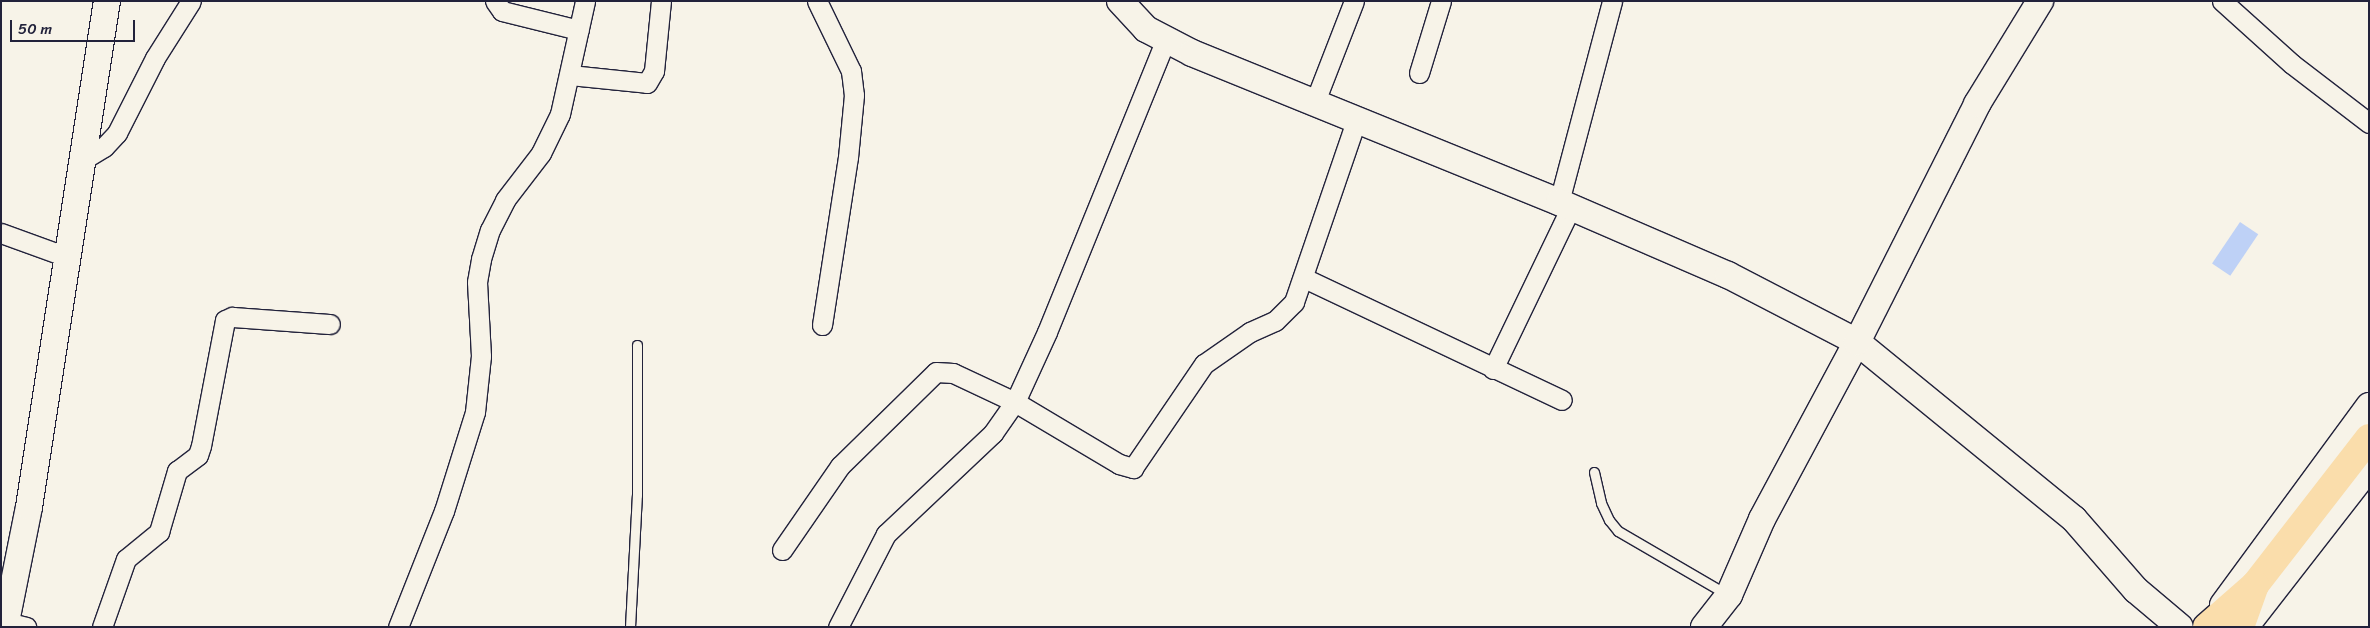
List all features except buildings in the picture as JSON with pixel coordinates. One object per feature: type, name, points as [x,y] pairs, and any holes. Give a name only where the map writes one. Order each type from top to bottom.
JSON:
[{"type":"main road","points":[[2210,623],[2255,585],[2369,438]]},
{"type":"main road","points":[[2240,627],[2255,585]]},
{"type":"street","points":[[12,625],[107,1]]},
{"type":"street","points":[[84,159],[104,147],[117,133],[155,58],[191,1]]},
{"type":"street","points":[[495,1],[502,11],[579,30]]},
{"type":"street","points":[[398,627],[444,511],[475,412],[481,356],[477,282],[490,230],[505,200],[551,135],[570,75],[585,1]]},
{"type":"street","points":[[570,75],[647,82],[654,71],[661,1]]},
{"type":"street","points":[[818,1],[851,71],[854,95],[848,158],[822,326]]},
{"type":"street","points":[[1120,1],[1146,29],[1165,41],[1314,104],[1565,205],[1728,275],[1857,342],[2074,519],[2136,590],[2180,627]]},
{"type":"street","points":[[1314,104],[1354,1]]},
{"type":"street","points":[[1419,73],[1442,1]]},
{"type":"street","points":[[1493,369],[1565,205],[1612,1]]},
{"type":"street","points":[[1704,627],[1729,595],[1762,519],[1857,342],[1977,104],[2040,1]]},
{"type":"street","points":[[2222,1],[2292,64],[2369,123]]},
{"type":"street","points":[[838,627],[886,534],[993,433],[1015,402],[1047,332],[1165,41]]},
{"type":"street","points":[[782,550],[840,466],[936,372],[953,373],[1015,402],[1119,464],[1133,468],[1204,364],[1250,332],[1275,321],[1294,302],[1304,278],[1356,121]]},
{"type":"street","points":[[1,233],[67,256]]},
{"type":"street","points":[[1304,278],[1562,400]]},
{"type":"street","points":[[102,627],[126,559],[159,532],[177,471],[198,455],[225,320],[232,317],[330,324]]},
{"type":"street","points":[[2210,623],[2369,406]]},
{"type":"street","points":[[2245,627],[2369,468]]},
{"type":"lane","points":[[630,627],[637,495],[637,345]]},
{"type":"lane","points":[[1594,472],[1601,503],[1609,520],[1618,531],[1638,545],[1729,595]]}]
